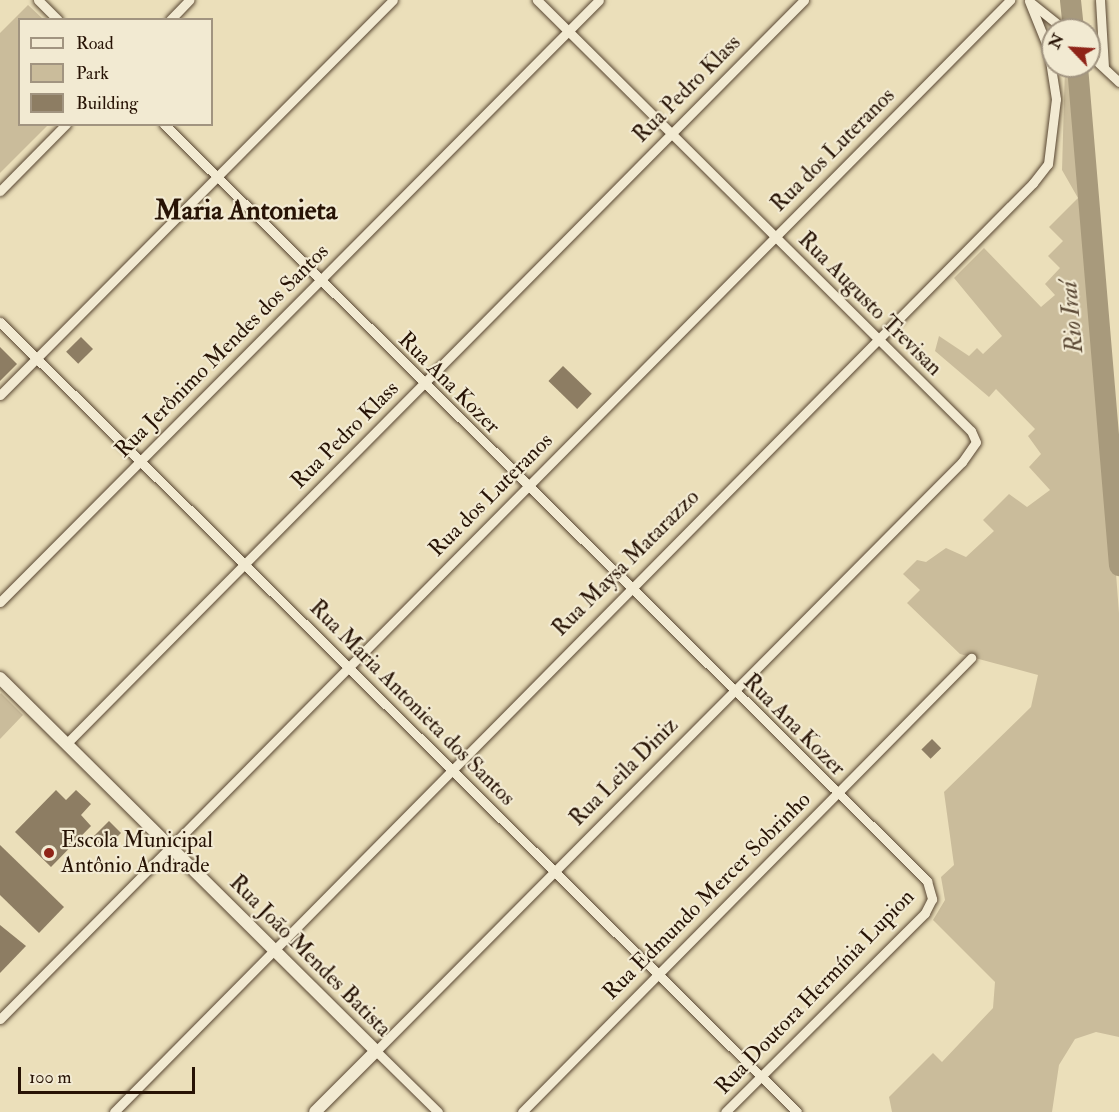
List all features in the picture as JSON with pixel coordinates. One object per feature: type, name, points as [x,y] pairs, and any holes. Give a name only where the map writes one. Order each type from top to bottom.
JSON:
[{"type":"street","points":[[38,0],[56,18]]},
{"type":"street","points":[[172,18],[189,0]]},
{"type":"street","points":[[0,395],[393,0]]},
{"type":"street","name":"Rua Augusto Trevisan","points":[[537,0],[972,431],[975,447],[962,462]]},
{"type":"street","name":"Rua Jerônimo Mendes dos Santos","points":[[0,602],[599,0]]},
{"type":"street","name":"Rua Pedro Klass","points":[[66,744],[804,0]]},
{"type":"street","name":"Rua dos Luteranos","points":[[0,1019],[1010,0]]},
{"type":"street","points":[[1028,0],[1050,18]]},
{"type":"street","name":"Rua Maysa Matarazzo","points":[[114,1112],[450,768],[878,339],[1048,164],[1056,99],[1048,48],[1028,0]]},
{"type":"street","points":[[1100,0],[1104,67]]},
{"type":"street","points":[[1101,64],[1119,82]]},
{"type":"street","points":[[0,191],[64,126]]},
{"type":"street","name":"Rua Ana Kozer","points":[[166,126],[422,384],[836,794],[915,869]]},
{"type":"street","name":"Rua Maria Antonieta dos Santos","points":[[0,322],[796,1112]]},
{"type":"street","name":"Rua Leila Diniz","points":[[315,1112],[962,462]]},
{"type":"street","name":"Rua Edmundo Mercer Sobrinho","points":[[522,1112],[971,658]]},
{"type":"street","name":"Rua João Mendes Batista","points":[[0,678],[438,1112]]},
{"type":"street","name":"Rua Doutora Hermínia Lupion","points":[[725,1112],[925,913],[932,893],[915,869]]},
{"type":"green space","points":[[28,5],[42,18],[18,18],[18,126],[47,126],[0,173],[0,33]]},
{"type":"green space","points":[[1065,78],[1079,78],[1119,613],[1119,1037],[1096,1032],[1075,1039],[1059,1065],[1052,1112],[892,1112],[889,1097],[933,1053],[942,1062],[993,1008],[995,982],[933,920],[945,900],[941,877],[954,865],[944,792],[1031,707],[1038,675],[960,654],[907,603],[920,590],[903,574],[917,560],[926,562],[946,548],[966,557],[994,531],[983,520],[1009,494],[1027,507],[1050,490],[1029,467],[1041,454],[1028,436],[1035,429],[996,389],[989,397],[935,351],[939,336],[969,356],[977,348],[983,354],[1002,336],[954,278],[984,248],[1041,307],[1055,295],[1045,284],[1060,268],[1048,256],[1063,241],[1049,227],[1078,198],[1062,170]]},
{"type":"green space","points":[[0,694],[23,715],[0,739]]},
{"type":"building","points":[[81,337],[93,349],[78,364],[66,352]]},
{"type":"building","points":[[0,347],[17,364],[0,381]]},
{"type":"building","points":[[563,366],[592,394],[577,409],[548,381]]},
{"type":"building","points":[[932,739],[941,748],[931,759],[921,750]]},
{"type":"building","points":[[56,790],[66,800],[76,790],[91,804],[81,815],[91,826],[51,867],[15,832]]},
{"type":"building","points":[[109,821],[121,833],[105,849],[93,837]]},
{"type":"building","points":[[0,845],[64,907],[39,933],[0,895]]},
{"type":"building","points":[[0,925],[26,946],[0,973]]},
{"type":"waterway","name":"Rio Iraí","points":[[1070,0],[1072,18]]},
{"type":"waterway","name":"Rio Iraí","points":[[1078,78],[1119,565]]},
{"type":"place","name":"Escola Municipal Antônio Andrade","points":[[49,853]]},
{"type":"district","name":"Maria Antonieta","points":[[246,211]]}]
